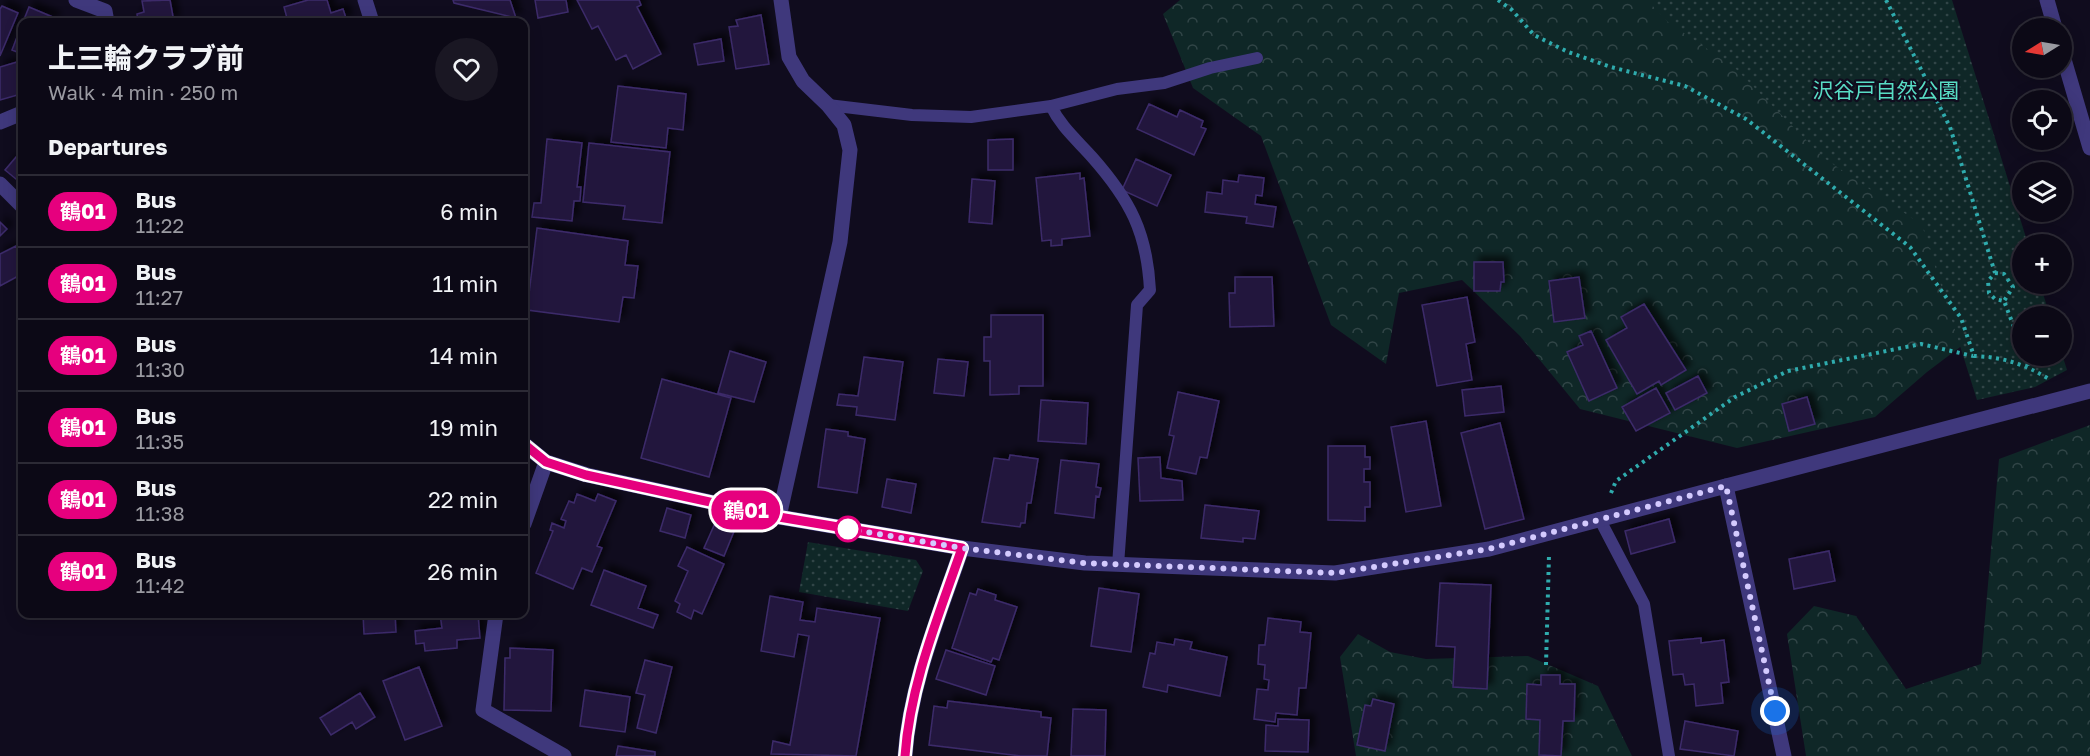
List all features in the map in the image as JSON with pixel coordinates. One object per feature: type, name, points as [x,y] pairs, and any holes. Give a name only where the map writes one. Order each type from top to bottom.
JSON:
[{"type":"street","points":[[76,0],[105,11],[106,18]]},
{"type":"street","points":[[365,0],[371,18]]},
{"type":"street","points":[[779,517],[840,242],[850,150],[844,125],[828,105],[803,81],[789,57],[781,0]]},
{"type":"street","points":[[2047,0],[2052,18]]},
{"type":"street","points":[[2069,78],[2090,148]]},
{"type":"street","points":[[0,122],[18,115]]},
{"type":"street","points":[[0,184],[18,202]]},
{"type":"street","points":[[528,447],[546,462],[586,475],[779,517],[962,548],[1118,564],[1335,573],[1489,549],[1599,518],[2090,391]]},
{"type":"street","points":[[528,513],[546,462]]},
{"type":"street","points":[[1726,486],[1784,756]]},
{"type":"street","points":[[905,756],[915,693],[962,548]]},
{"type":"street","points":[[495,618],[483,710],[564,756]]},
{"type":"lane","points":[[828,105],[912,115],[971,117],[1051,106],[1117,88],[1164,83],[1210,68],[1257,58]]},
{"type":"lane","points":[[1051,106],[1060,125],[1107,174],[1123,198],[1134,215],[1148,255],[1150,290],[1137,305],[1118,564]]},
{"type":"lane","points":[[1599,518],[1644,604],[1669,756]]},
{"type":"path","points":[[1498,0],[1512,10],[1534,35],[1568,52],[1611,68],[1685,86],[1746,119],[1910,247],[1961,318],[1974,356]]},
{"type":"path","points":[[1886,0],[1950,127],[1995,273]]},
{"type":"path","points":[[1995,273],[1988,281],[1989,293],[1995,299],[2004,301]]},
{"type":"path","points":[[1995,273],[2004,274],[2013,287],[2004,301]]},
{"type":"path","points":[[2004,301],[2012,322]]},
{"type":"path","points":[[1599,518],[1616,481],[1735,397],[1788,371],[1921,344],[1974,356],[2001,357],[2012,361]]},
{"type":"path","points":[[2028,366],[2075,395]]},
{"type":"path","points":[[1546,665],[1549,532]]},
{"type":"green space","points":[[1180,0],[1740,0],[1807,16],[1992,323],[1927,372],[1875,417],[1737,448],[1580,409],[1520,336],[1462,280],[1399,293],[1386,364],[1331,325],[1261,136],[1193,88],[1163,14]]},
{"type":"green space","name":"沢谷戸自然公園","points":[[1647,0],[1952,0],[2012,193],[2012,222],[2021,222],[2025,234],[2012,234],[2012,294],[2043,294],[2047,306],[2012,306],[2012,366],[2066,366],[2067,370],[2035,387],[1977,400],[1922,225],[1824,158],[1735,68],[1668,22]]},
{"type":"green space","points":[[2090,425],[2090,756],[1806,756],[1787,634],[1814,606],[1856,616],[1906,689],[1981,664],[1999,459]]},
{"type":"green space","points":[[808,542],[916,560],[923,571],[908,611],[799,592]]},
{"type":"green space","points":[[1358,634],[1390,652],[1426,659],[1528,656],[1598,686],[1632,756],[1356,756],[1340,657]]},
{"type":"building","points":[[170,0],[173,18],[138,18],[137,14],[144,12],[142,1]]},
{"type":"building","points":[[308,0],[327,0],[331,13],[343,9],[346,18],[287,18],[284,7]]},
{"type":"building","points":[[453,0],[510,0],[516,18],[454,3]]},
{"type":"building","points":[[535,0],[566,0],[568,12],[538,18]]},
{"type":"building","points":[[577,0],[639,0],[641,5],[637,7],[661,54],[633,69],[626,55],[616,60],[598,26],[592,29]]},
{"type":"building","points":[[2,6],[18,13],[0,56],[0,9]]},
{"type":"building","points":[[29,7],[55,18],[25,18]]},
{"type":"building","points":[[761,15],[769,64],[736,69],[729,27],[738,26],[736,20]]},
{"type":"building","points":[[18,34],[18,52],[12,50]]},
{"type":"building","points":[[721,39],[724,61],[698,65],[694,44]]},
{"type":"building","points":[[17,62],[18,95],[0,100],[0,67]]},
{"type":"building","points":[[618,86],[686,94],[683,130],[668,128],[666,148],[611,142]]},
{"type":"building","points":[[1149,104],[1177,117],[1180,110],[1203,121],[1201,127],[1206,129],[1194,155],[1137,129]]},
{"type":"building","points":[[547,139],[582,143],[577,187],[581,187],[580,201],[574,201],[572,221],[532,217],[534,203],[541,203]]},
{"type":"building","points":[[1013,139],[1013,170],[988,170],[988,140]]},
{"type":"building","points":[[589,143],[670,152],[662,223],[623,219],[625,206],[583,202]]},
{"type":"building","points":[[18,155],[18,181],[5,170]]},
{"type":"building","points":[[1136,159],[1171,175],[1157,206],[1122,190]]},
{"type":"building","points":[[1080,173],[1080,179],[1084,178],[1090,236],[1062,239],[1062,245],[1051,246],[1051,240],[1042,241],[1036,178]]},
{"type":"building","points":[[1239,175],[1264,178],[1262,196],[1256,195],[1255,204],[1276,207],[1273,227],[1246,223],[1247,217],[1205,212],[1207,192],[1222,194],[1223,180],[1238,182]]},
{"type":"building","points":[[972,179],[995,181],[992,224],[969,222]]},
{"type":"building","points":[[0,222],[7,229],[0,236]]},
{"type":"building","points":[[537,228],[628,241],[625,265],[638,266],[634,298],[623,297],[619,322],[528,310]]},
{"type":"building","points":[[16,246],[18,250],[18,276],[0,286],[0,254]]},
{"type":"building","points":[[1474,262],[1503,262],[1504,282],[1501,282],[1500,291],[1474,291]]},
{"type":"building","points":[[1235,277],[1272,277],[1274,326],[1230,327],[1229,293],[1235,293]]},
{"type":"building","points":[[1579,277],[1585,318],[1554,322],[1549,281]]},
{"type":"building","points":[[1467,297],[1475,342],[1466,344],[1472,380],[1437,386],[1422,305]]},
{"type":"building","points":[[1644,304],[1686,370],[1661,385],[1659,381],[1637,394],[1606,340],[1627,328],[1621,317]]},
{"type":"building","points":[[991,315],[1043,315],[1043,386],[1019,386],[1019,394],[990,395],[990,361],[984,361],[984,337],[991,337]]},
{"type":"building","points":[[1591,331],[1617,388],[1589,401],[1567,352],[1583,345],[1579,336]]},
{"type":"building","points":[[730,351],[766,362],[754,402],[718,393]]},
{"type":"building","points":[[864,357],[903,362],[895,420],[856,415],[857,407],[837,405],[839,394],[858,396]]},
{"type":"building","points":[[938,359],[968,362],[964,396],[934,393]]},
{"type":"building","points":[[1698,376],[1707,393],[1675,410],[1666,393]]},
{"type":"building","points":[[662,379],[731,398],[709,477],[641,458]]},
{"type":"building","points":[[1501,386],[1504,412],[1465,416],[1462,390]]},
{"type":"building","points":[[1656,388],[1670,413],[1636,431],[1622,407]]},
{"type":"building","points":[[1178,392],[1219,401],[1207,458],[1200,457],[1196,474],[1167,468],[1174,436],[1169,435]]},
{"type":"building","points":[[1807,397],[1815,424],[1789,431],[1782,404]]},
{"type":"building","points":[[1041,400],[1088,403],[1086,444],[1038,441]]},
{"type":"building","points":[[1426,421],[1441,506],[1406,512],[1391,427]]},
{"type":"building","points":[[1500,423],[1524,519],[1485,529],[1461,433]]},
{"type":"building","points":[[826,429],[848,432],[848,436],[865,439],[857,493],[818,487]]},
{"type":"building","points":[[1328,446],[1365,446],[1365,457],[1370,457],[1370,469],[1364,469],[1364,482],[1370,482],[1370,507],[1365,507],[1365,521],[1328,520]]},
{"type":"building","points":[[1010,455],[1038,459],[1031,503],[1027,503],[1025,523],[1021,523],[1020,527],[982,522],[994,458],[1009,460]]},
{"type":"building","points":[[1160,457],[1161,478],[1182,481],[1183,500],[1140,501],[1138,458]]},
{"type":"building","points":[[1061,460],[1099,464],[1096,487],[1101,488],[1099,497],[1096,496],[1094,518],[1055,513]]},
{"type":"building","points":[[887,479],[916,484],[911,513],[882,507]]},
{"type":"building","points":[[577,494],[595,501],[598,494],[616,501],[597,546],[602,548],[592,572],[582,568],[573,589],[536,573],[553,531],[550,530],[552,523],[564,528],[566,521],[561,519],[569,501],[574,503]]},
{"type":"building","points":[[1205,505],[1259,511],[1255,539],[1243,538],[1243,542],[1201,538]]},
{"type":"building","points":[[667,508],[691,515],[685,538],[660,531]]},
{"type":"building","points":[[1669,519],[1675,542],[1631,554],[1625,531]]},
{"type":"building","points":[[716,521],[735,529],[724,556],[704,548]]},
{"type":"building","points":[[687,547],[724,564],[702,614],[694,610],[691,619],[677,612],[680,604],[675,601],[688,571],[678,566]]},
{"type":"building","points":[[1829,551],[1835,581],[1794,589],[1789,559]]},
{"type":"building","points":[[604,570],[646,586],[638,608],[658,615],[653,628],[591,605]]},
{"type":"building","points":[[1440,583],[1491,585],[1487,689],[1453,687],[1455,647],[1436,646]]},
{"type":"building","points":[[1099,588],[1139,594],[1131,652],[1091,646]]},
{"type":"building","points":[[978,589],[996,595],[995,600],[1017,607],[999,660],[993,658],[991,662],[952,648],[970,593],[976,595]]},
{"type":"building","points":[[770,596],[803,602],[800,620],[815,622],[817,608],[880,618],[856,756],[771,754],[773,741],[790,745],[809,636],[798,634],[794,657],[761,651]]},
{"type":"building","points":[[363,618],[395,618],[396,632],[364,634]]},
{"type":"building","points":[[441,618],[478,618],[480,638],[457,640],[457,648],[425,651],[424,643],[416,644],[415,631],[442,628]]},
{"type":"building","points":[[1268,618],[1301,622],[1300,632],[1311,633],[1306,688],[1299,688],[1297,715],[1276,713],[1275,722],[1254,719],[1257,689],[1268,690],[1269,680],[1264,679],[1265,665],[1258,664],[1259,645],[1265,645]]},
{"type":"building","points":[[1701,638],[1701,643],[1724,640],[1729,682],[1721,683],[1723,703],[1696,706],[1694,684],[1685,685],[1683,674],[1673,675],[1669,641]]},
{"type":"building","points":[[1175,639],[1192,642],[1190,649],[1227,657],[1220,696],[1168,685],[1167,692],[1143,687],[1150,653],[1155,654],[1157,642],[1174,645]]},
{"type":"building","points":[[510,648],[553,650],[551,711],[504,710],[505,658],[510,658]]},
{"type":"building","points":[[946,650],[995,666],[986,695],[936,679]]},
{"type":"building","points":[[645,660],[672,667],[656,733],[637,728],[645,695],[636,693]]},
{"type":"building","points":[[419,667],[442,726],[405,740],[383,681]]},
{"type":"building","points":[[1541,675],[1560,675],[1560,684],[1575,684],[1574,721],[1563,721],[1561,756],[1539,755],[1540,720],[1526,719],[1527,684],[1541,685]]},
{"type":"building","points":[[585,690],[630,697],[625,732],[580,726]]},
{"type":"building","points":[[360,693],[375,717],[356,729],[352,722],[331,735],[320,718]]},
{"type":"building","points":[[1373,699],[1394,704],[1385,751],[1357,745],[1365,705],[1371,706]]},
{"type":"building","points":[[948,701],[1041,712],[1041,717],[1051,718],[1047,756],[1021,756],[929,745],[934,706],[947,708]]},
{"type":"building","points":[[1073,709],[1106,710],[1105,756],[1071,756]]},
{"type":"building","points":[[1278,719],[1309,720],[1308,752],[1265,751],[1266,725],[1278,726]]},
{"type":"building","points":[[1685,721],[1738,731],[1734,756],[1680,749]]},
{"type":"building","points":[[618,746],[655,752],[655,756],[616,756]]},
{"type":"bus line","name":"鶴01","points":[[528,447],[546,462],[586,475],[779,517],[962,548],[915,693],[905,756]]},
{"type":"route","points":[[848,529],[962,548],[1084,563],[1202,570],[1335,573],[1489,549],[1726,486],[1775,711]]}]
